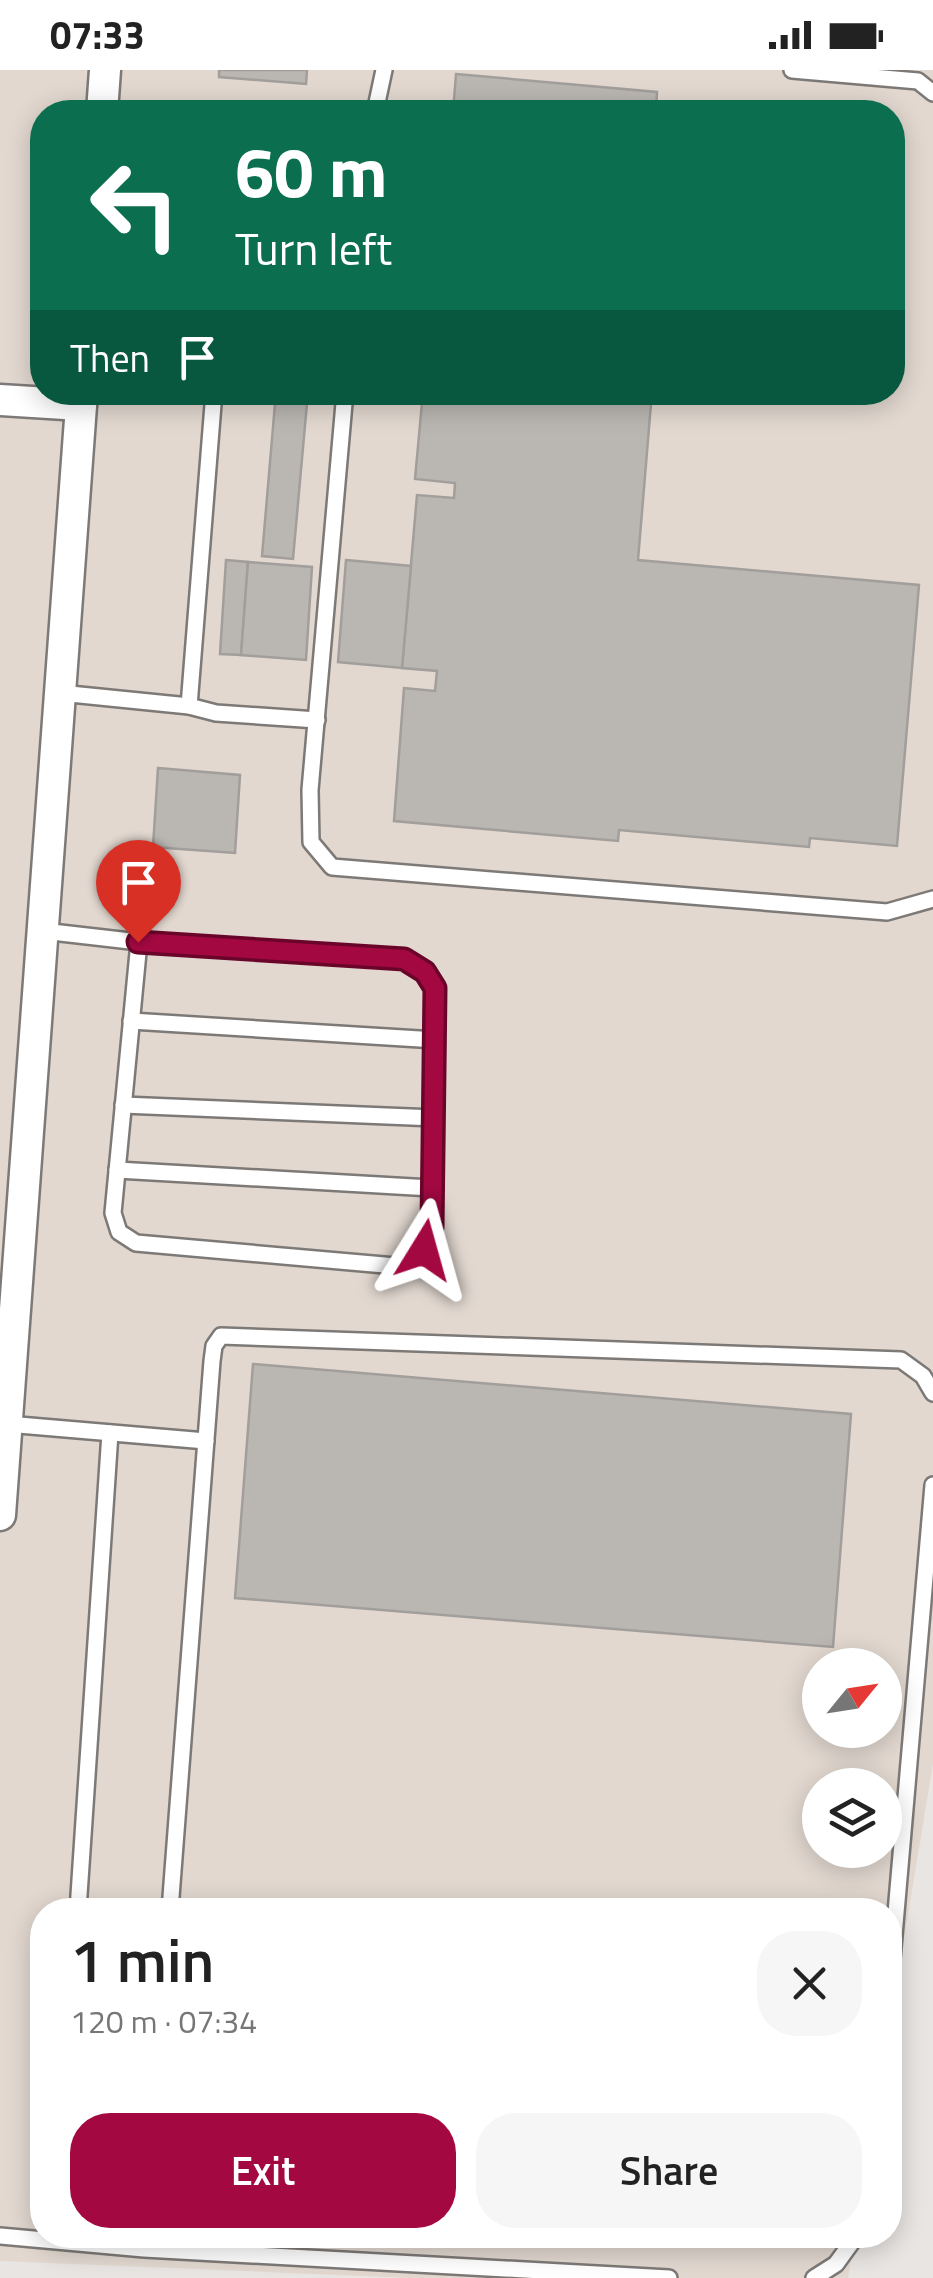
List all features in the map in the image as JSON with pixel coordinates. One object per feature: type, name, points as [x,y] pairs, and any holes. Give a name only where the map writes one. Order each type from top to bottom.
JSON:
[{"type":"street","points":[[103,100],[105,70]]},
{"type":"street","points":[[0,400],[30,400]]},
{"type":"street","points":[[0,1515],[81,405]]},
{"type":"lane","points":[[378,100],[384,70]]},
{"type":"lane","points":[[792,70],[918,81],[933,94]]},
{"type":"lane","points":[[189,706],[213,405]]},
{"type":"lane","points":[[344,405],[310,790],[311,842],[332,867],[887,912],[933,899]]},
{"type":"lane","points":[[60,693],[189,706],[216,713],[317,720]]},
{"type":"lane","points":[[42,931],[138,942],[404,959],[425,972],[435,988],[432,1227],[424,1250],[408,1266],[136,1244],[119,1232],[113,1213],[138,942]]},
{"type":"lane","points":[[131,1021],[436,1040]]},
{"type":"lane","points":[[123,1105],[434,1118]]},
{"type":"lane","points":[[118,1170],[431,1188]]},
{"type":"lane","points":[[171,1898],[214,1346],[221,1336],[901,1360],[924,1376],[933,1393]]},
{"type":"lane","points":[[7,1424],[206,1441]]},
{"type":"lane","points":[[79,1898],[110,1433]]},
{"type":"lane","points":[[897,1898],[933,1485]]},
{"type":"lane","points":[[0,2236],[30,2237]]},
{"type":"lane","points":[[232,2248],[669,2278]]},
{"type":"lane","points":[[814,2278],[836,2264],[848,2248]]},
{"type":"shaded area","points":[[0,70],[933,70],[933,1764],[902,1951],[902,1898],[30,1898],[30,2248],[853,2248],[848,2278],[410,2278],[0,2261]]},
{"type":"building","points":[[219,70],[307,70],[306,84],[219,77]]},
{"type":"building","points":[[456,74],[657,92],[657,100],[454,100]]},
{"type":"building","points":[[275,405],[307,405],[293,559],[262,556]]},
{"type":"building","points":[[422,405],[651,405],[638,560],[919,585],[897,846],[810,838],[809,847],[619,830],[618,841],[394,821],[404,688],[435,691],[437,671],[402,668],[417,495],[454,498],[455,483],[415,479]]},
{"type":"building","points":[[226,560],[248,562],[241,655],[220,654]]},
{"type":"building","points":[[346,560],[411,566],[402,668],[338,662]]},
{"type":"building","points":[[248,562],[312,567],[306,660],[241,655]]},
{"type":"building","points":[[158,768],[240,775],[235,853],[153,847]]},
{"type":"building","points":[[253,1364],[851,1414],[833,1647],[235,1598]]},
{"type":"route","points":[[138,942],[404,959],[425,972],[435,988],[436,1040],[432,1227],[424,1250]]}]
